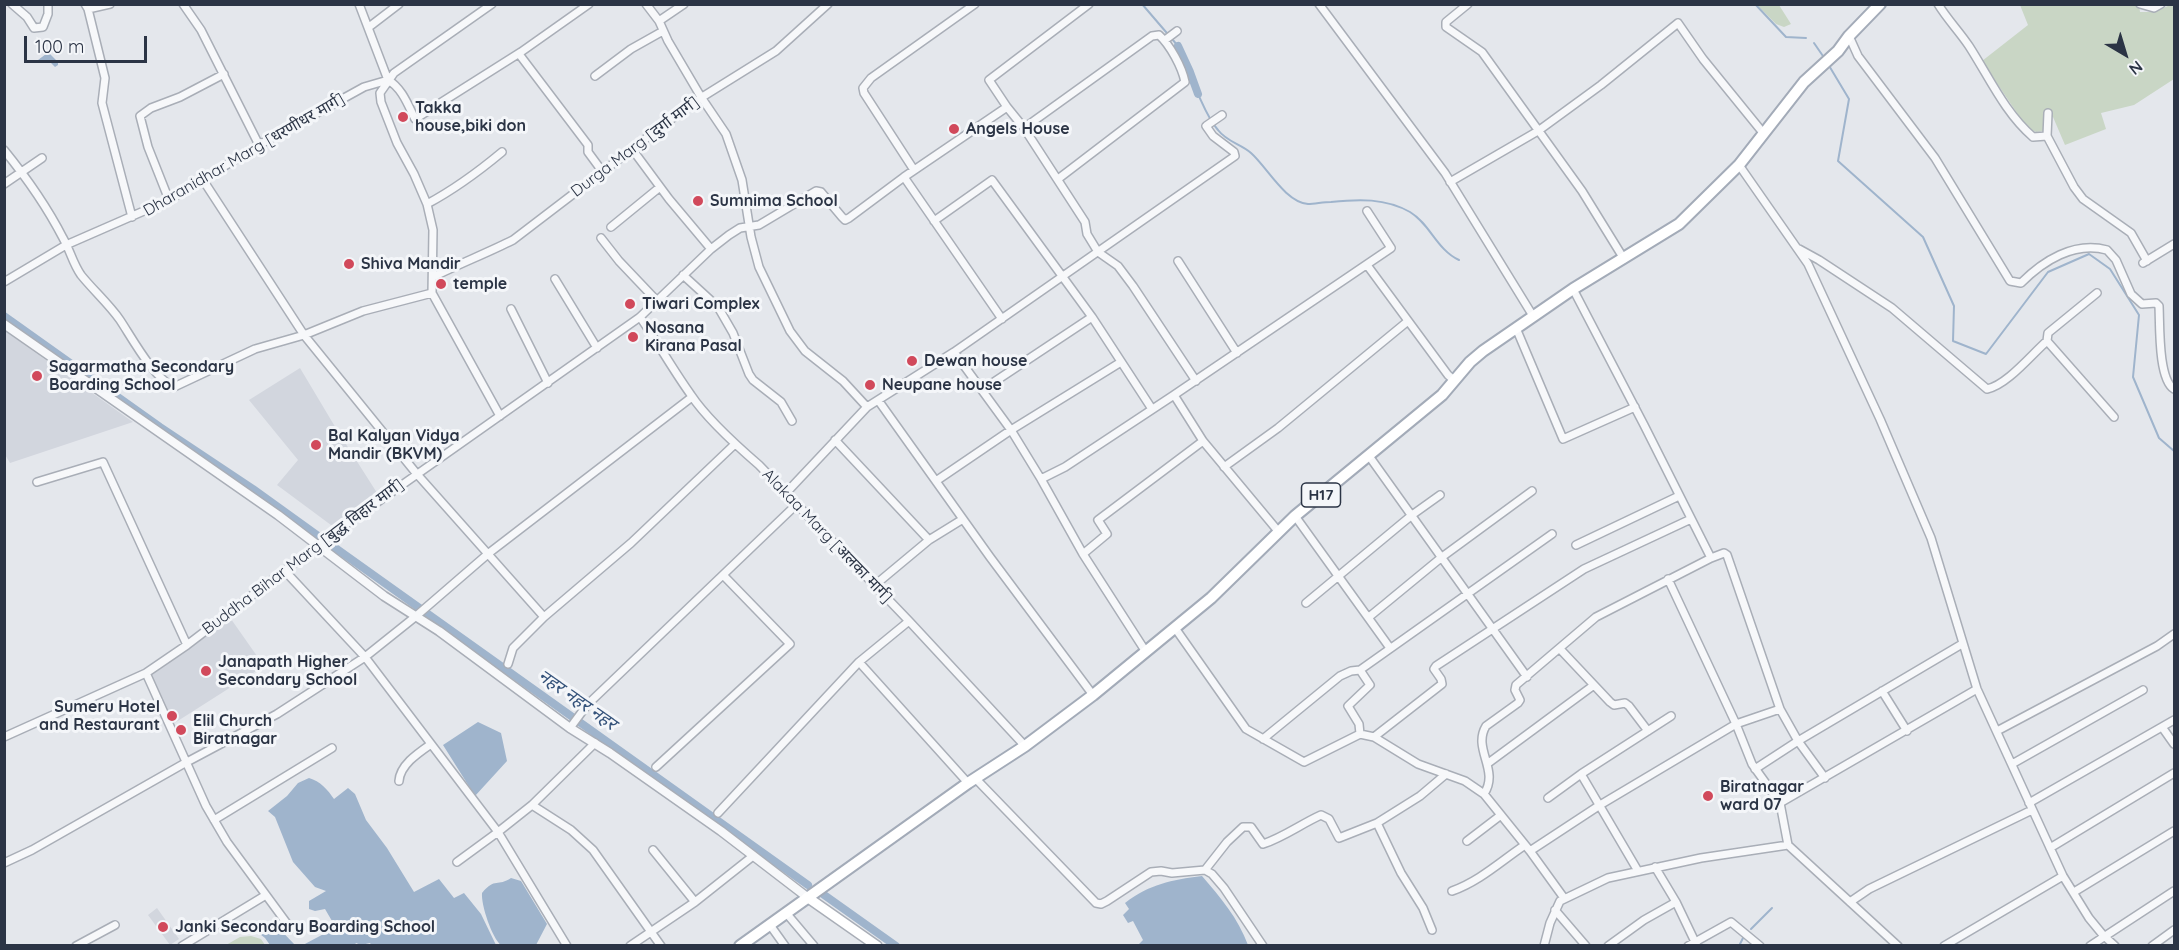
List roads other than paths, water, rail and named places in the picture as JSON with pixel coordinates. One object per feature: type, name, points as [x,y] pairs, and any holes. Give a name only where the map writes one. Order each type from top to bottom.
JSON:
[{"type":"main road","name":"H17","points":[[740,945],[787,914],[807,897],[1024,746],[1093,695],[1211,598],[1295,516],[1442,395],[1470,362],[1573,289],[1679,224],[1739,165],[1789,100],[1838,51],[1880,4]]},
{"type":"main road","points":[[807,897],[877,945]]},
{"type":"street","points":[[12,4],[27,17],[34,28],[43,27],[48,14],[48,4]]},
{"type":"street","points":[[110,4],[86,7],[105,78],[102,103],[132,217]]},
{"type":"street","points":[[183,4],[201,30],[259,145]]},
{"type":"street","points":[[359,4],[388,80],[400,91],[415,119],[519,54],[589,4]]},
{"type":"street","points":[[369,27],[399,4]]},
{"type":"street","points":[[492,4],[403,67],[388,80],[380,93],[381,102],[397,143],[427,204],[434,230],[432,293],[500,416]]},
{"type":"street","points":[[646,4],[659,21],[701,97],[726,134],[742,180],[759,267],[794,337],[805,351],[843,381],[867,407]]},
{"type":"street","points":[[659,21],[684,4]]},
{"type":"street","name":"Durga Marg [दुर्गा मार्ग]","points":[[433,277],[513,240],[701,97],[761,62],[828,4]]},
{"type":"street","points":[[914,170],[863,88],[871,78],[975,4]]},
{"type":"street","points":[[1089,4],[989,80],[1058,179],[1085,222],[1087,234],[1098,252],[1118,266],[1128,279],[1196,381]]},
{"type":"street","points":[[1319,4],[1450,182],[1533,316]]},
{"type":"street","points":[[1467,4],[1446,22],[1446,27],[1482,52],[1582,191],[1624,259]]},
{"type":"street","points":[[1938,4],[1968,44],[2022,128],[2033,137],[2047,136]]},
{"type":"street","points":[[2140,4],[2154,8],[2161,4]]},
{"type":"street","points":[[1450,182],[1538,131],[1601,85],[1678,23],[1703,59],[1764,134]]},
{"type":"street","points":[[595,76],[631,49],[663,31]]},
{"type":"street","points":[[1165,40],[1177,31]]},
{"type":"street","points":[[1024,128],[1152,36],[1159,35],[1165,40],[1184,74],[1185,82],[1058,179]]},
{"type":"street","points":[[1849,36],[1858,56],[1935,158],[2010,281],[2021,283],[2044,262],[2074,249],[2085,247],[2107,250],[2116,260],[2131,294],[2142,304],[2156,303],[2159,306],[2161,355],[2170,387],[2175,389]]},
{"type":"street","points":[[519,54],[588,145],[588,152],[602,171]]},
{"type":"street","points":[[169,200],[148,147],[140,116],[151,108],[180,97],[224,74]]},
{"type":"street","name":"Dharanidhar Marg [धरणीधर मार्ग]","points":[[4,282],[66,245],[169,200],[259,145],[364,87],[388,80]]},
{"type":"street","name":"Buddha Bihar Marg [बुद्ध विहार मार्ग]","points":[[4,737],[146,673],[187,645],[317,545],[416,473],[640,317],[711,249],[740,228],[759,225],[816,191],[821,192],[845,220],[1007,107]]},
{"type":"street","points":[[2048,114],[2047,136],[2074,187],[2083,199],[2131,233],[2145,262],[2175,244]]},
{"type":"street","points":[[786,492],[867,407],[954,352],[1235,156],[1234,152],[1213,136],[1206,126],[1222,115]]},
{"type":"street","points":[[632,149],[711,249]]},
{"type":"street","points":[[4,150],[22,172],[64,239],[80,274],[119,319],[128,336],[149,362],[168,384],[174,387],[255,349],[304,335],[363,311],[432,293]]},
{"type":"street","points":[[427,204],[479,172],[502,152]]},
{"type":"street","points":[[4,184],[42,158]]},
{"type":"street","points":[[1739,165],[1808,264],[1845,342],[1931,538],[1977,689],[2063,876],[2103,935],[2115,945]]},
{"type":"street","points":[[904,177],[1002,319]]},
{"type":"street","points":[[203,180],[304,335],[416,473],[544,617]]},
{"type":"street","points":[[934,221],[992,180],[1092,317],[1152,409]]},
{"type":"street","points":[[611,226],[660,187]]},
{"type":"street","points":[[1041,479],[1065,466],[1238,354],[1390,248],[1367,212]]},
{"type":"street","points":[[601,238],[619,261],[657,301]]},
{"type":"street","points":[[1797,248],[1892,308],[1987,389],[1994,388],[2015,371],[2046,341],[2048,333],[2097,293]]},
{"type":"street","points":[[1178,261],[1238,354]]},
{"type":"street","points":[[1367,265],[1448,375],[1455,381]]},
{"type":"street","points":[[683,275],[718,307],[733,333],[749,374],[753,380],[781,402],[792,421]]},
{"type":"street","points":[[555,279],[597,348]]},
{"type":"street","points":[[1573,289],[1711,558]]},
{"type":"street","points":[[511,309],[548,383]]},
{"type":"street","name":"Alakaa Marg [अलका मार्ग]","points":[[640,317],[692,397],[735,444],[786,492],[875,585],[1024,746]]},
{"type":"street","points":[[982,390],[1092,317]]},
{"type":"street","points":[[1224,467],[1278,428],[1408,321]]},
{"type":"street","points":[[4,324],[278,514],[384,596],[417,616],[721,831],[807,897]]},
{"type":"street","points":[[1516,328],[1563,439],[1635,407]]},
{"type":"street","points":[[2046,341],[2114,417]]},
{"type":"street","points":[[954,352],[1011,430],[1083,554],[1146,652]]},
{"type":"street","points":[[936,481],[1011,430],[1121,362]]},
{"type":"street","points":[[1174,395],[1203,441],[1278,531]]},
{"type":"street","points":[[4,863],[32,850],[185,763],[277,714],[365,657],[417,616],[489,553],[692,397]]},
{"type":"street","points":[[878,400],[1093,695]]},
{"type":"street","points":[[835,440],[929,540]]},
{"type":"street","points":[[1083,554],[1107,534],[1098,520],[1203,441]]},
{"type":"street","points":[[508,664],[513,648],[544,617],[631,543],[735,444]]},
{"type":"street","points":[[1369,456],[1527,677]]},
{"type":"street","points":[[37,482],[103,462],[187,645]]},
{"type":"street","points":[[1369,617],[1442,557],[1532,491]]},
{"type":"street","points":[[1306,603],[1412,515],[1440,495]]},
{"type":"street","points":[[1576,544],[1679,496]]},
{"type":"street","points":[[571,726],[579,715],[797,504]]},
{"type":"street","points":[[1295,516],[1390,648]]},
{"type":"street","points":[[875,585],[929,540],[963,519]]},
{"type":"street","points":[[1374,737],[1442,684],[1434,669],[1436,666],[1584,568],[1691,519]]},
{"type":"street","points":[[1263,739],[1340,676],[1350,671],[1360,670],[1552,534]]},
{"type":"street","points":[[1484,794],[1491,778],[1482,742],[1483,731],[1486,726],[1518,703],[1519,697],[1515,687],[1596,617],[1724,553],[1727,555],[1780,709],[1798,741],[1825,778]]},
{"type":"street","points":[[284,570],[365,657],[498,832],[567,945]]},
{"type":"street","points":[[656,766],[790,644],[723,576]]},
{"type":"street","points":[[1668,579],[1755,770],[1780,803],[1788,845],[1898,945]]},
{"type":"street","points":[[717,813],[859,662],[909,621]]},
{"type":"street","points":[[1175,628],[1245,729],[1304,762],[1360,734],[1374,737],[1418,764],[1465,781],[1484,794],[1528,848],[1564,898]]},
{"type":"street","points":[[1996,731],[2175,634]]},
{"type":"street","points":[[1755,770],[1798,741],[1962,644]]},
{"type":"street","points":[[1560,649],[1610,702],[1618,705],[1625,703],[1629,706],[1648,731]]},
{"type":"street","points":[[859,662],[972,781],[1096,903],[1101,904],[1151,872],[1205,870],[1227,842],[1243,827],[1251,826],[1263,844],[1321,815],[1329,819],[1339,838],[1377,823],[1420,796],[1446,774]]},
{"type":"street","points":[[1360,670],[1370,686],[1347,706],[1359,724],[1360,734]]},
{"type":"street","points":[[146,673],[185,763],[214,820],[227,842],[291,929]]},
{"type":"street","points":[[1487,764],[1594,685]]},
{"type":"street","points":[[1780,803],[1977,689]]},
{"type":"street","points":[[2012,764],[2143,690]]},
{"type":"street","points":[[1882,691],[1907,731]]},
{"type":"street","points":[[1452,891],[1466,886],[1736,724],[1780,709]]},
{"type":"street","points":[[1548,798],[1671,716]]},
{"type":"street","points":[[1850,902],[1869,889],[2031,807],[2175,720]]},
{"type":"street","points":[[2162,727],[2175,744]]},
{"type":"street","points":[[457,862],[532,805],[595,743]]},
{"type":"street","points":[[399,781],[399,774],[407,764],[431,744]]},
{"type":"street","points":[[214,820],[332,748]]},
{"type":"street","points":[[2050,848],[2175,773]]},
{"type":"street","points":[[1581,774],[1638,871]]},
{"type":"street","points":[[532,805],[571,830],[593,850],[662,945]]},
{"type":"street","points":[[1467,841],[1501,815]]},
{"type":"street","points":[[1377,823],[1396,865],[1422,908],[1432,930]]},
{"type":"street","points":[[2074,892],[2175,831]]},
{"type":"street","points":[[1544,945],[1555,910],[1564,898],[1608,878],[1655,867],[1788,845]]},
{"type":"street","points":[[653,850],[694,902]]},
{"type":"street","points":[[630,945],[694,902],[753,856]]},
{"type":"street","points":[[1655,867],[1676,902],[1693,944],[1731,922],[1760,945]]},
{"type":"street","points":[[1205,870],[1224,888],[1263,945]]},
{"type":"street","points":[[1944,945],[2063,876]]},
{"type":"street","points":[[2090,945],[2175,891]]},
{"type":"street","points":[[182,945],[266,895]]},
{"type":"street","points":[[1608,945],[1644,920],[1676,902]]},
{"type":"street","points":[[1555,910],[1586,945]]},
{"type":"street","points":[[787,914],[814,945]]},
{"type":"street","points":[[76,945],[115,924]]},
{"type":"street","points":[[770,925],[785,945]]},
{"type":"street","points":[[2152,945],[2175,930]]},
{"type":"water","points":[[47,51],[58,62],[55,67],[51,63],[34,63]]},
{"type":"water","points":[[478,722],[501,733],[507,761],[475,796],[443,745]]},
{"type":"water","points":[[309,778],[323,786],[334,799],[348,788],[355,794],[366,820],[387,848],[414,892],[439,879],[454,898],[464,893],[481,914],[496,945],[372,946],[370,943],[361,945],[356,943],[354,946],[303,945],[333,929],[332,921],[325,909],[315,911],[309,909],[309,901],[326,891],[315,887],[293,862],[275,817],[268,811],[287,796],[298,783]]},
{"type":"water","points":[[1202,876],[1234,917],[1248,945],[1138,945],[1143,940],[1133,921],[1128,923],[1123,915],[1129,909],[1125,903],[1143,891],[1161,884]]},
{"type":"water","points":[[511,878],[521,881],[547,924],[536,945],[501,945],[494,936],[488,921],[482,893],[490,885]]},
{"type":"water","points":[[271,920],[295,945],[270,945],[256,931]]},
{"type":"waterway","points":[[1142,4],[1178,46]]},
{"type":"waterway","points":[[1755,4],[1786,37],[1806,38]]},
{"type":"waterway","points":[[1814,43],[1825,59]]},
{"type":"waterway","points":[[1178,46],[1198,94]]},
{"type":"waterway","points":[[1828,64],[1849,99],[1838,161],[1923,237],[1954,306],[1953,341],[1986,354],[2048,272],[2089,254],[2110,269],[2139,315],[2133,377],[2159,438],[2174,451]]},
{"type":"waterway","points":[[1198,94],[1209,118],[1222,134],[1251,153],[1292,197],[1308,204],[1362,200],[1401,207],[1417,217],[1445,250],[1459,260]]},
{"type":"waterway","name":"नहर नहर नहर","points":[[4,316],[321,538]]},
{"type":"waterway","name":"नहर नहर नहर","points":[[327,542],[808,885]]},
{"type":"waterway","name":"नहर नहर नहर","points":[[820,892],[896,946]]},
{"type":"waterway","points":[[1751,929],[1772,908]]},
{"type":"waterway","points":[[1739,946],[1743,938]]},
{"type":"place","name":"Takka house,biki don","points":[[403,117]]},
{"type":"place","name":"Angels House","points":[[954,129]]},
{"type":"place","name":"Sumnima School","points":[[698,201]]},
{"type":"place","name":"Shiva Mandir","points":[[349,264]]},
{"type":"place","name":"temple","points":[[441,284]]},
{"type":"place","name":"Tiwari Complex","points":[[630,304]]},
{"type":"place","name":"Nosana Kirana Pasal","points":[[633,337]]},
{"type":"place","name":"Dewan house","points":[[912,361]]},
{"type":"place","name":"Sagarmatha Secondary Boarding School","points":[[37,376]]},
{"type":"place","name":"Neupane house","points":[[870,385]]},
{"type":"place","name":"Bal Kalyan Vidya Mandir (BKVM)","points":[[316,445]]},
{"type":"place","name":"Janapath Higher Secondary School","points":[[206,671]]},
{"type":"place","name":"Sumeru Hotel and Restaurant","points":[[172,716]]},
{"type":"place","name":"Elil Church Biratnagar","points":[[181,730]]},
{"type":"place","name":"Biratnagar ward 07","points":[[1708,796]]},
{"type":"place","name":"Janki Secondary Boarding School","points":[[163,927]]}]
